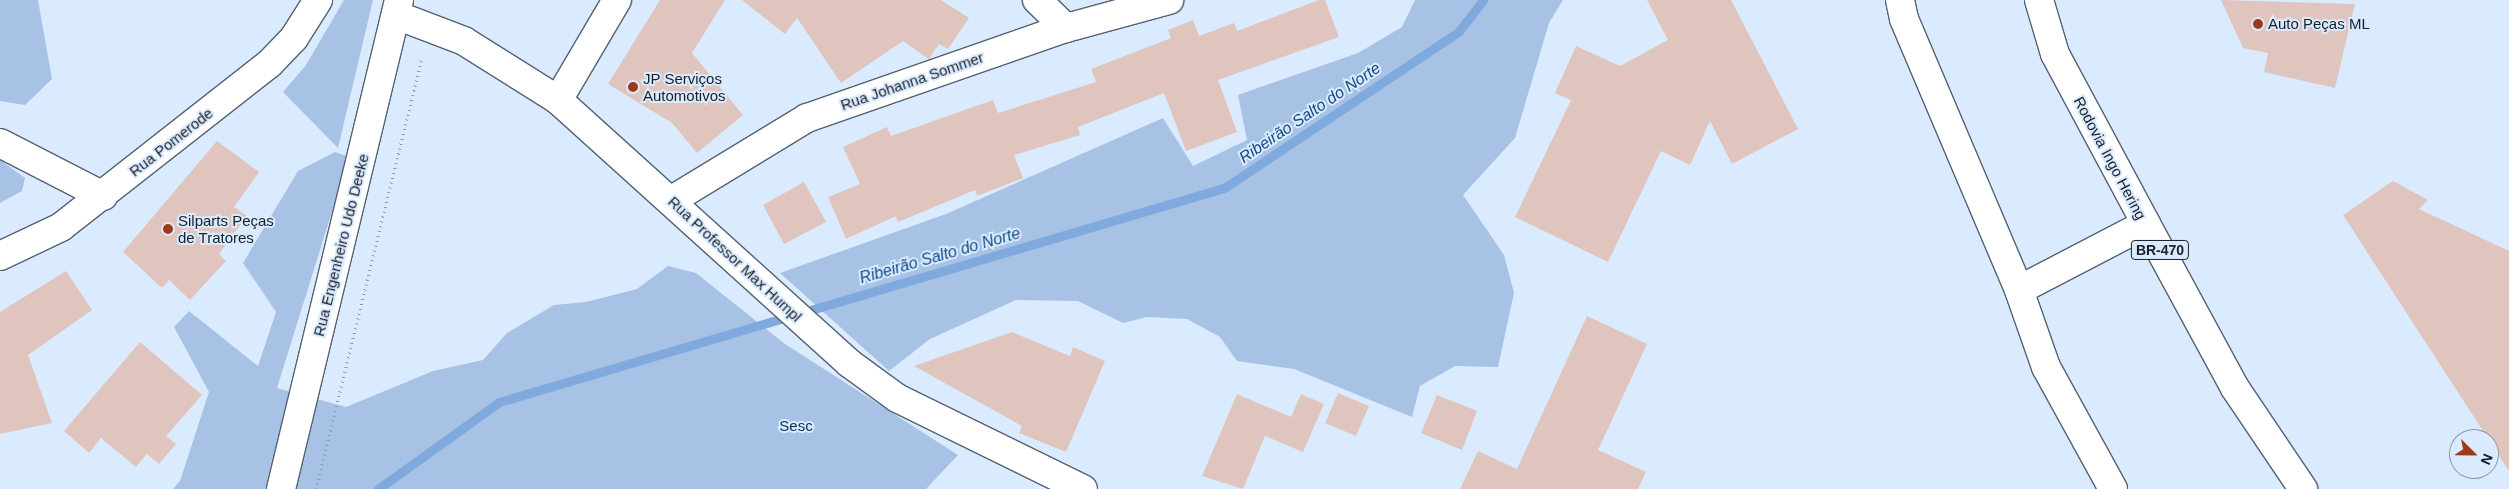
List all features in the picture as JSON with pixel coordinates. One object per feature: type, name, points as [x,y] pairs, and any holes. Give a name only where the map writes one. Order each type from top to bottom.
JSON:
[{"type":"main road","name":"Rua Pomerode","points":[[0,256],[61,227],[270,64],[294,38],[318,0]]},
{"type":"main road","points":[[558,100],[617,0]]},
{"type":"main road","points":[[1037,0],[1066,28]]},
{"type":"main road","name":"Rua Johanna Sommer","points":[[672,200],[807,118],[1066,28],[1169,0]]},
{"type":"main road","points":[[1900,0],[1904,19],[2020,290],[2046,367],[2112,489]]},
{"type":"main road","name":"Rodovia Ingo Hering","points":[[2039,0],[2055,54],[2146,224],[2235,388],[2303,489]]},
{"type":"main road","name":"Rua Professor Max Humpl","points":[[398,7],[430,27],[464,41],[558,100],[672,200],[849,364],[897,398],[1083,489]]},
{"type":"main road","name":"Rua Engenheiro Udo Deeke","points":[[282,489],[398,7]]},
{"type":"main road","points":[[0,143],[103,196]]},
{"type":"main road","points":[[2020,290],[2146,224]]},
{"type":"path","points":[[316,489],[430,27]]},
{"type":"green space","points":[[0,0],[38,0],[52,79],[25,105],[0,101]]},
{"type":"green space","points":[[344,0],[373,0],[338,148],[283,92],[306,65]]},
{"type":"green space","points":[[1415,0],[1563,0],[1549,23],[1515,138],[1463,195],[1504,255],[1514,293],[1498,367],[1455,366],[1420,386],[1412,417],[1294,369],[1237,361],[1220,337],[1187,319],[1147,317],[1123,323],[1078,301],[1016,300],[930,339],[889,371],[780,273],[946,214],[1163,118],[1193,166],[1247,140],[1238,95],[1358,53],[1402,27]]},
{"type":"green space","name":"Sesc","points":[[335,152],[349,157],[277,388],[346,407],[433,371],[483,360],[507,333],[554,305],[586,302],[637,289],[668,266],[696,273],[785,344],[958,455],[926,489],[173,489],[180,481],[209,392],[174,327],[189,311],[258,366],[276,312],[243,263],[298,171]]},
{"type":"green space","points":[[0,160],[25,178],[22,191],[0,203]]},
{"type":"building","points":[[660,0],[725,0],[692,53],[743,115],[697,153],[672,123],[608,84]]},
{"type":"building","points":[[742,0],[941,0],[969,18],[948,49],[939,44],[929,59],[903,41],[841,83],[797,18],[785,34]]},
{"type":"building","points":[[1319,0],[1325,0],[1339,37],[1218,80],[1237,132],[1186,151],[1164,93],[1078,127],[1080,135],[1014,155],[1023,178],[977,196],[975,190],[898,222],[896,216],[846,239],[828,197],[860,184],[843,147],[887,127],[891,136],[993,100],[998,113],[1096,82],[1091,69],[1171,38],[1168,30],[1193,20],[1199,36],[1234,23],[1237,31]]},
{"type":"building","points":[[1647,0],[1731,0],[1798,129],[1732,164],[1710,121],[1690,165],[1661,151],[1608,262],[1515,217],[1571,100],[1555,93],[1576,46],[1620,66],[1668,40]]},
{"type":"building","points":[[2221,0],[2355,4],[2335,88],[2264,72],[2268,53],[2243,48]]},
{"type":"building","points":[[217,141],[259,172],[234,207],[247,216],[219,254],[226,261],[190,300],[169,280],[162,288],[123,252]]},
{"type":"building","points":[[2393,181],[2428,200],[2419,209],[2509,251],[2509,471],[2499,456],[2499,429],[2482,429],[2343,215]]},
{"type":"building","points":[[804,182],[826,222],[784,244],[763,205]]},
{"type":"building","points":[[66,271],[92,310],[28,355],[52,423],[0,434],[0,312]]},
{"type":"building","points":[[1587,316],[1647,344],[1598,450],[1646,472],[1638,489],[1460,489],[1478,451],[1517,469]]},
{"type":"building","points":[[1012,332],[1070,356],[1073,347],[1105,361],[1066,452],[1019,433],[1022,426],[914,366]]},
{"type":"building","points":[[140,342],[202,395],[166,436],[176,444],[159,464],[147,454],[136,467],[101,438],[89,453],[64,431]]},
{"type":"building","points":[[1338,393],[1369,406],[1356,436],[1325,423]]},
{"type":"building","points":[[1237,394],[1291,417],[1301,394],[1324,404],[1303,452],[1265,436],[1243,489],[1202,476]]},
{"type":"building","points":[[1437,395],[1477,411],[1462,450],[1421,433]]},
{"type":"waterway","name":"Ribeirão Salto do Norte","points":[[378,489],[499,402],[1224,188],[1459,31],[1483,0]]},
{"type":"place","name":"Auto Peças ML","points":[[2258,24]]},
{"type":"place","name":"JP Serviços Automotivos","points":[[633,87]]},
{"type":"place","name":"Silparts Peças de Tratores","points":[[168,229]]}]
